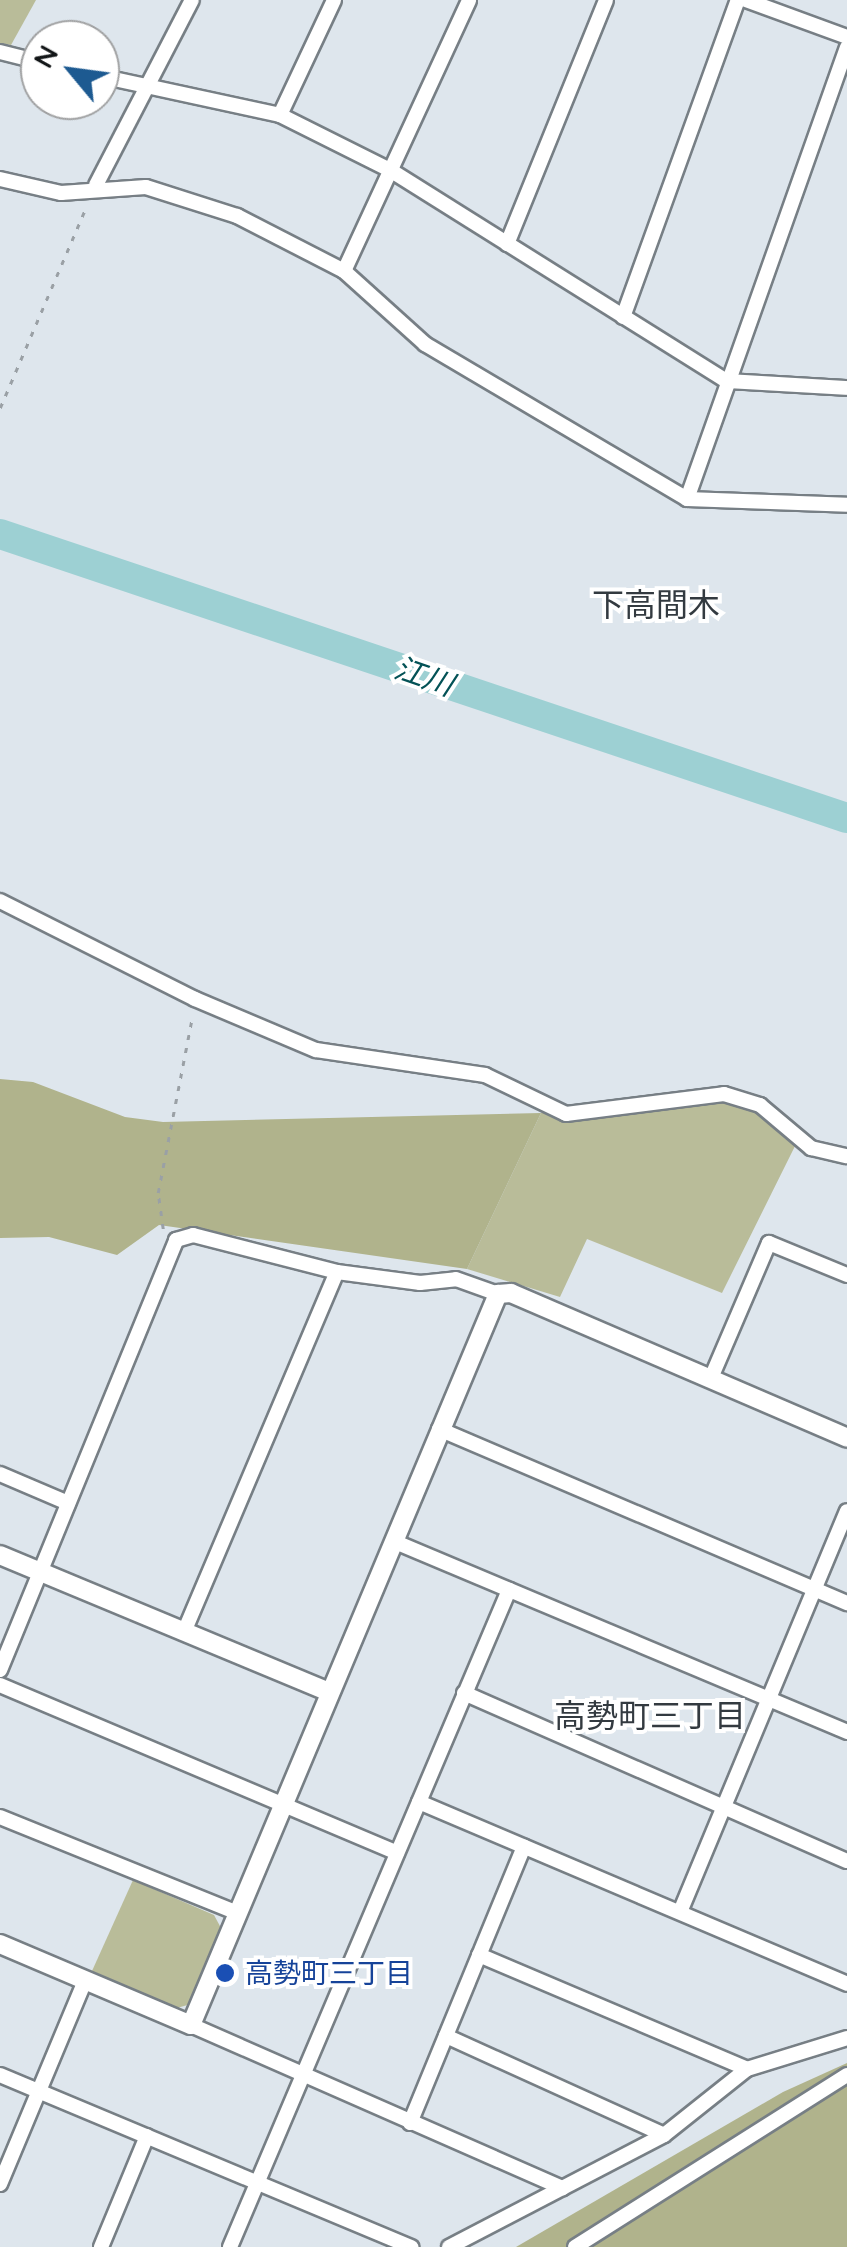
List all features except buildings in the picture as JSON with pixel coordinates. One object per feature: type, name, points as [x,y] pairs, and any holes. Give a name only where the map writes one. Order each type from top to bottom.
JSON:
[{"type":"street","points":[[96,185],[191,0]]},
{"type":"street","points":[[280,115],[334,0]]},
{"type":"street","points":[[344,271],[469,0]]},
{"type":"street","points":[[507,244],[606,0]]},
{"type":"street","points":[[623,317],[738,0]]},
{"type":"street","points":[[746,0],[847,36]]},
{"type":"street","points":[[687,499],[847,48]]},
{"type":"street","points":[[120,81],[280,115],[390,170],[726,382],[847,388]]},
{"type":"street","points":[[0,179],[60,193],[96,185],[146,186],[198,202],[344,271],[425,344],[687,499],[847,505]]},
{"type":"street","points":[[0,901],[195,999],[316,1050],[485,1075],[566,1114],[724,1094],[760,1105],[811,1148],[847,1156]]},
{"type":"street","points":[[0,1670],[176,1240],[193,1235],[337,1272],[420,1283],[456,1279],[498,1294],[511,1293],[847,1438]]},
{"type":"street","points":[[711,1378],[768,1243],[847,1275]]},
{"type":"street","points":[[184,1632],[337,1272]]},
{"type":"street","points":[[191,2025],[498,1294]]},
{"type":"street","points":[[439,1429],[847,1603]]},
{"type":"street","points":[[0,1474],[68,1503]]},
{"type":"street","points":[[680,1912],[847,1511]]},
{"type":"street","points":[[393,1541],[847,1732]]},
{"type":"street","points":[[0,1555],[329,1692]]},
{"type":"street","points":[[230,2247],[508,1590]]},
{"type":"street","points":[[0,1685],[397,1853]]},
{"type":"street","points":[[464,1694],[847,1860]]},
{"type":"street","points":[[419,1802],[847,1984]]},
{"type":"street","points":[[0,1818],[238,1913]]},
{"type":"street","points":[[410,2123],[524,1847]]},
{"type":"street","points":[[0,1944],[564,2188]]},
{"type":"street","points":[[479,1955],[747,2069]]},
{"type":"street","points":[[0,2184],[85,1981]]},
{"type":"street","points":[[446,2036],[664,2135]]},
{"type":"street","points":[[449,2247],[664,2135],[747,2069],[847,2038]]},
{"type":"street","points":[[0,2074],[410,2247]]},
{"type":"street","points":[[575,2247],[847,2075]]},
{"type":"street","points":[[101,2247],[147,2136]]},
{"type":"path","points":[[0,408],[96,185]]},
{"type":"path","points":[[176,1240],[158,1225],[156,1210],[195,999]]},
{"type":"green space","points":[[0,0],[36,0],[25,20],[20,20],[11,45],[0,43]]},
{"type":"green space","points":[[0,1079],[33,1082],[125,1117],[163,1122],[541,1113],[467,1269],[159,1225],[117,1255],[49,1237],[0,1238]]},
{"type":"green space","points":[[724,1094],[799,1138],[722,1293],[587,1239],[560,1297],[467,1269],[541,1113]]},
{"type":"green space","points":[[133,1880],[214,1915],[221,1928],[191,2004],[177,2008],[92,1971]]},
{"type":"green space","points":[[847,2063],[847,2247],[516,2247],[783,2092]]},
{"type":"waterway","name":"江川","points":[[0,534],[847,818]]},
{"type":"place","name":"高勢町三丁目","points":[[225,1973]]},
{"type":"district","name":"下高間木","points":[[656,604]]},
{"type":"district","name":"高勢町三丁目","points":[[650,1715]]}]
